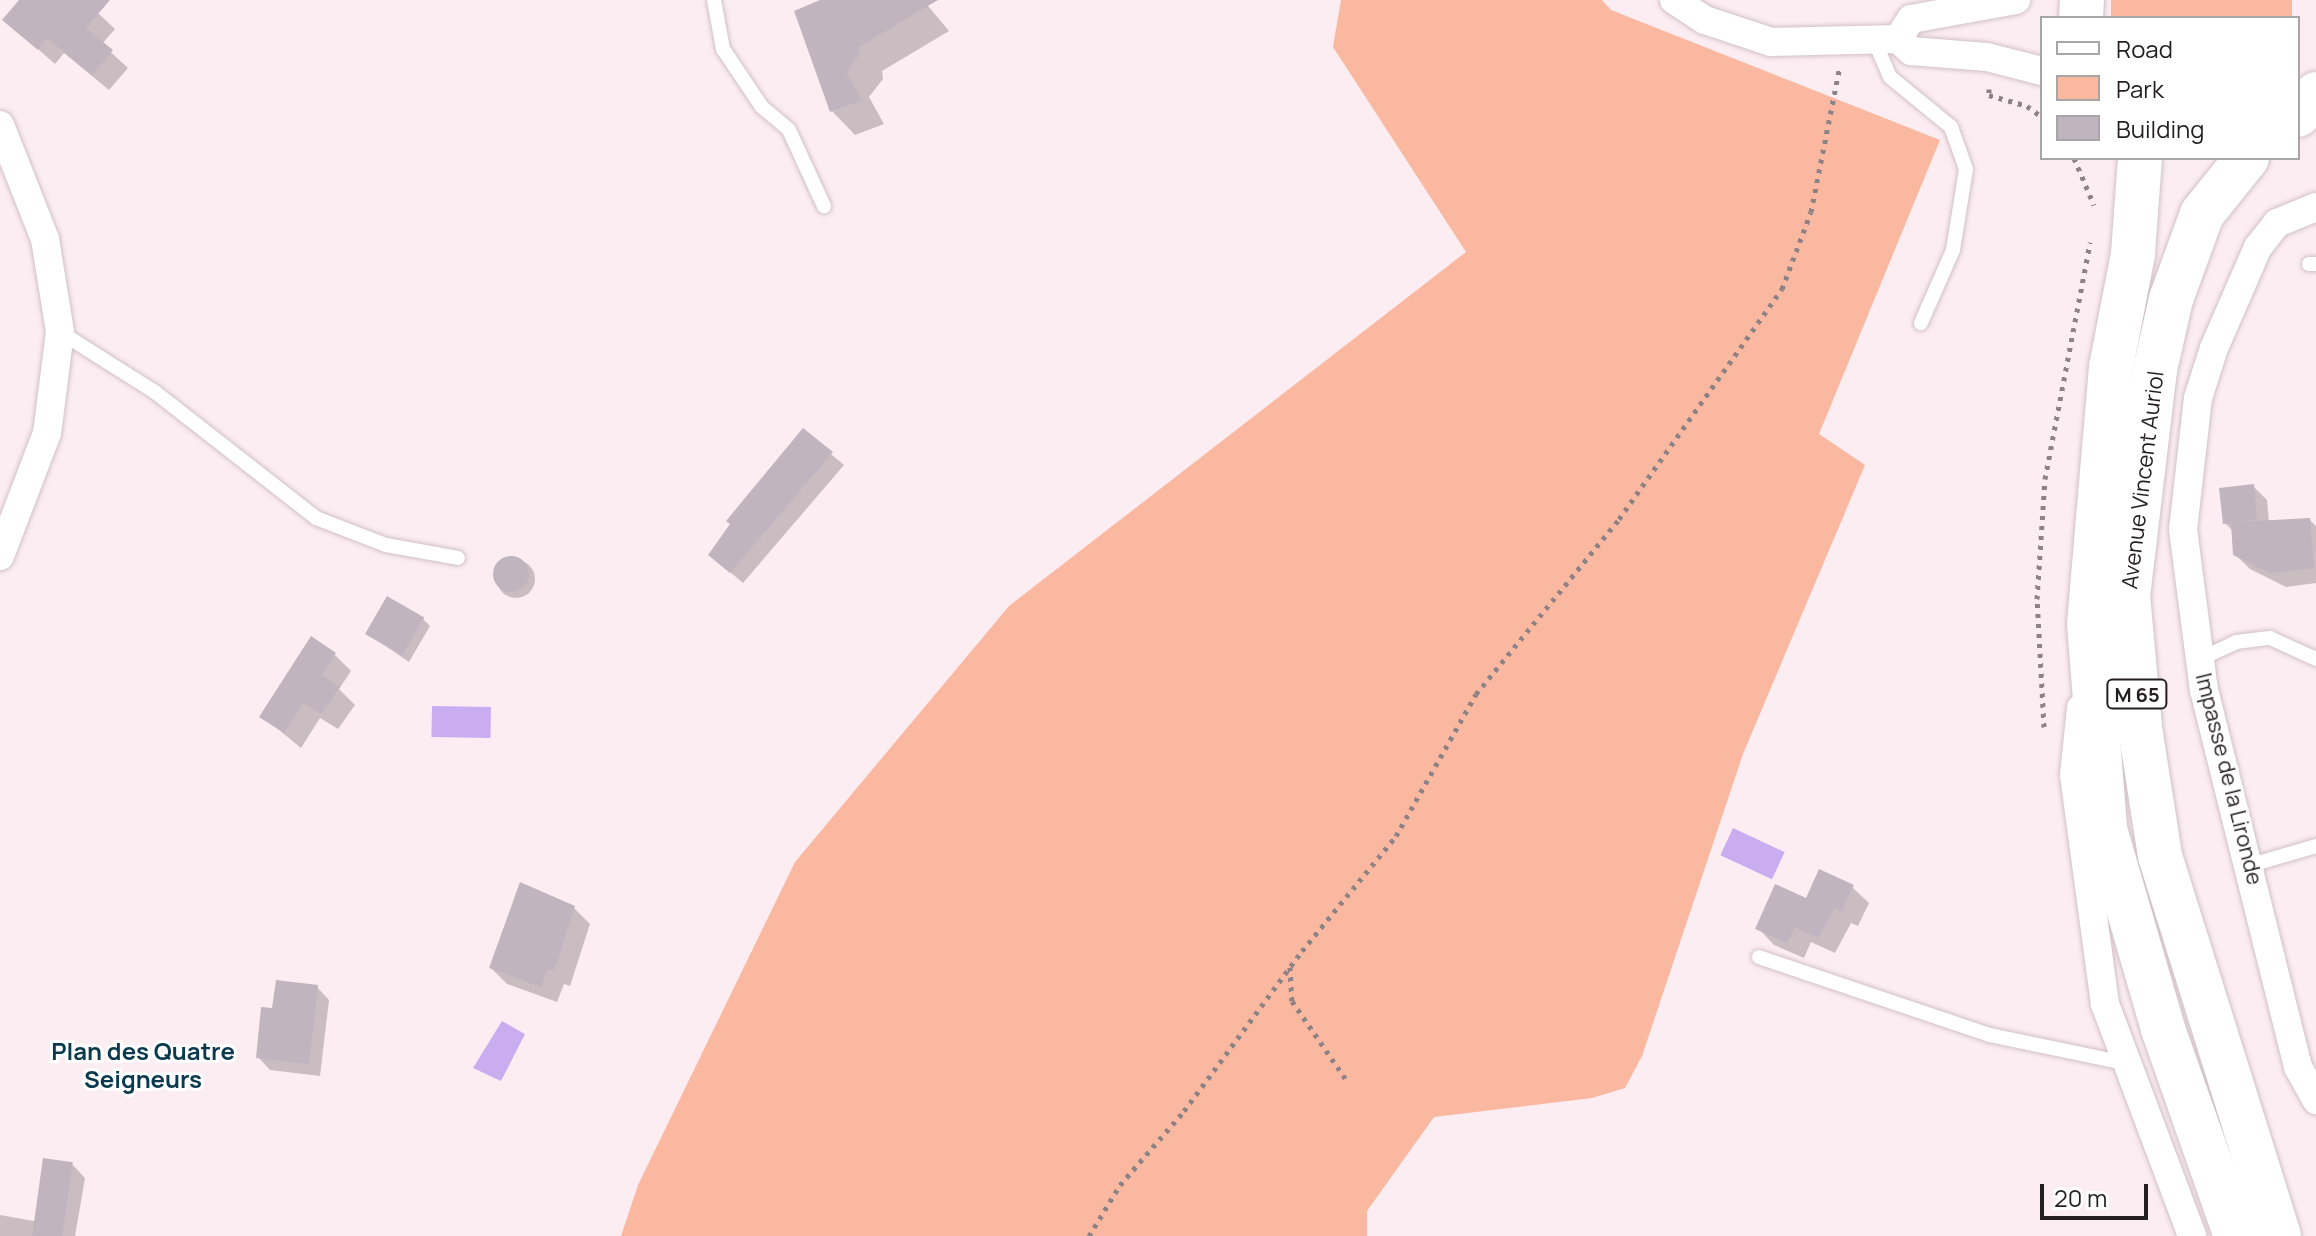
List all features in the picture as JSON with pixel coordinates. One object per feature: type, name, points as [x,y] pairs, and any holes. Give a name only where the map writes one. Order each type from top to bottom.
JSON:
[{"type":"main road","points":[[2300,113],[2316,94]]},
{"type":"main road","name":"Avenue Vincent Auriol","points":[[2140,160],[2133,254],[2111,367],[2089,624],[2105,829],[2163,1029],[2236,1236]]},
{"type":"main road","name":"Avenue Vincent Auriol","points":[[2245,160],[2202,214],[2171,299],[2155,370],[2128,595],[2140,728],[2160,856],[2279,1236]]},
{"type":"street","points":[[1674,0],[1705,20],[1771,42],[1886,40],[1911,51],[1987,57],[2040,70]]},
{"type":"street","points":[[1886,40],[1911,19],[2016,0]]},
{"type":"street","points":[[0,125],[45,239],[60,332],[47,433],[0,556]]},
{"type":"street","name":"Impasse de la Lironde","points":[[2316,207],[2277,223],[2258,247],[2198,398],[2183,529],[2200,659],[2298,1067],[2316,1100]]},
{"type":"street","name":"Avenue Vincent Auriol","points":[[2089,624],[2074,775],[2105,1004],[2192,1236]]},
{"type":"lane","points":[[714,0],[723,49],[762,107],[789,130],[824,206]]},
{"type":"lane","points":[[1886,40],[1890,77],[1951,127],[1966,169],[1953,250],[1921,323]]},
{"type":"lane","points":[[60,332],[155,392],[316,518],[386,545],[458,558]]},
{"type":"lane","points":[[2200,659],[2236,642],[2270,638],[2316,659]]},
{"type":"lane","points":[[2251,865],[2316,846]]},
{"type":"lane","points":[[1759,957],[1990,1035],[2129,1064]]},
{"type":"path","points":[[1089,1236],[1120,1185],[1184,1111],[1290,966],[1396,836],[1476,694],[1619,519],[1782,289],[1811,212],[1833,106],[1840,41]]},
{"type":"path","points":[[1290,966],[1292,1001],[1347,1081]]},
{"type":"green space","points":[[1341,0],[1602,0],[1611,10],[1940,140],[1819,434],[1865,465],[1743,754],[1642,1056],[1625,1088],[1592,1098],[1434,1117],[1367,1211],[1367,1236],[621,1236],[638,1185],[795,862],[1009,606],[1466,252],[1333,47]]},
{"type":"green space","points":[[2111,0],[2292,0],[2292,16],[2111,16]]},
{"type":"shaded area","points":[[432,706],[491,707],[490,738],[431,737]]},
{"type":"shaded area","points":[[1733,828],[1785,852],[1772,879],[1720,855]]},
{"type":"shaded area","points":[[502,1021],[525,1034],[501,1081],[473,1068]]},
{"type":"building","points":[[19,0],[110,0],[86,28],[113,50],[92,75],[47,38],[38,50],[2,20]]},
{"type":"building","points":[[820,0],[938,0],[859,47],[860,54],[846,72],[862,100],[830,112],[794,11]]},
{"type":"building","points":[[803,428],[833,452],[730,573],[708,555],[730,524],[726,521]]},
{"type":"building","points":[[2254,484],[2257,519],[2233,522],[2310,518],[2314,568],[2270,573],[2233,555],[2231,523],[2223,524],[2219,488]]},
{"type":"building","points":[[511,556],[524,561],[529,574],[524,587],[511,592],[498,587],[493,574],[498,561]]},
{"type":"building","points":[[387,596],[424,618],[402,656],[365,634]]},
{"type":"building","points":[[311,636],[336,653],[322,675],[340,687],[321,714],[303,703],[284,733],[259,717]]},
{"type":"building","points":[[1819,869],[1854,885],[1842,911],[1835,908],[1818,938],[1795,927],[1787,943],[1755,929],[1775,884],[1806,898]]},
{"type":"building","points":[[520,882],[575,906],[554,971],[548,969],[541,987],[489,968]]},
{"type":"building","points":[[276,980],[318,985],[309,1064],[256,1058],[261,1007],[272,1008]]},
{"type":"building","points":[[43,1158],[73,1162],[62,1236],[32,1236]]},
{"type":"district","name":"Plan des Quatre Seigneurs","points":[[143,1065]]}]
